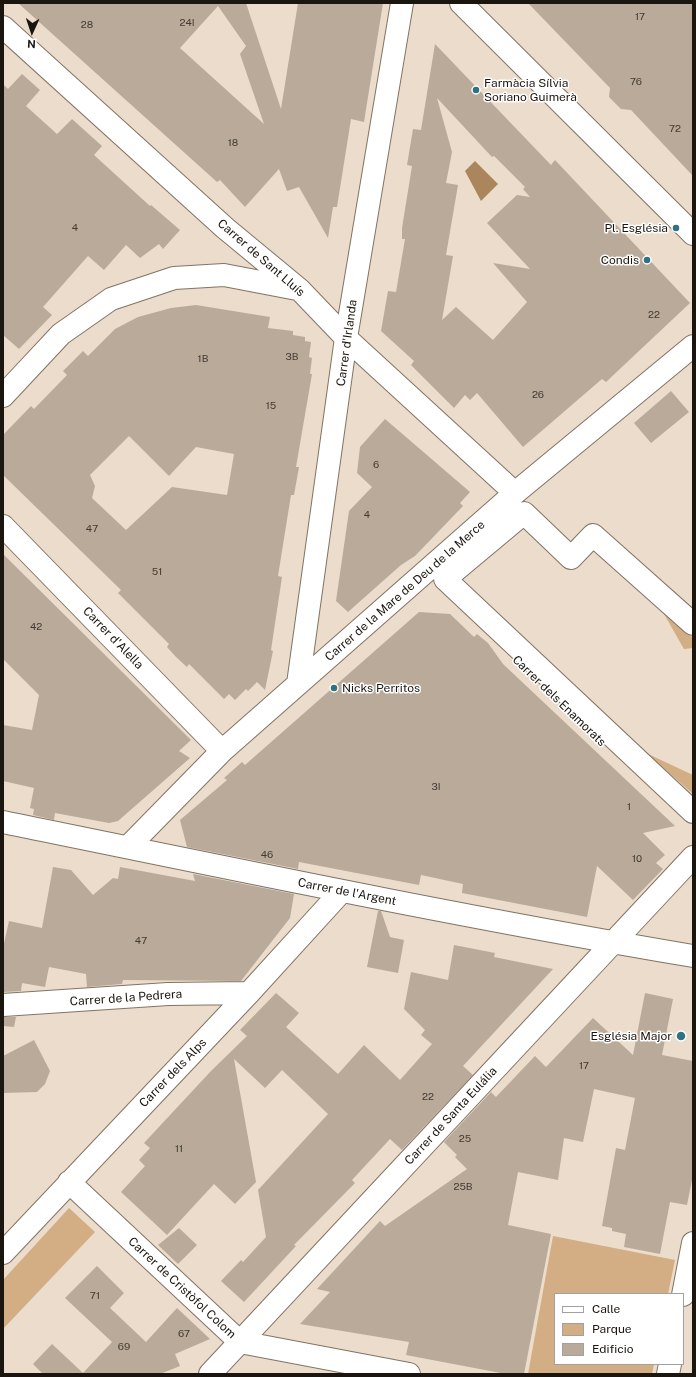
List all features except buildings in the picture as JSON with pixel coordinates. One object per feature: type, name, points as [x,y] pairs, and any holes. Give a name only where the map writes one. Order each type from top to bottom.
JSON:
[{"type":"street","name":"Carrer d'Irlanda","points":[[298,684],[346,338],[402,3]]},
{"type":"street","points":[[461,3],[693,234]]},
{"type":"street","name":"Carrer de Sant Lluís","points":[[3,27],[225,228],[300,290],[346,338],[515,493]]},
{"type":"street","points":[[3,396],[61,334],[111,298],[174,278],[224,275],[300,290]]},
{"type":"street","name":"Carrer de la Mare de Deu de la Merce","points":[[128,848],[222,751],[515,493],[693,346]]},
{"type":"street","points":[[693,624],[593,535],[571,558],[524,513],[445,579],[693,812]]},
{"type":"street","name":"Carrer d'Alella","points":[[3,526],[222,751]]},
{"type":"street","name":"Carrer dels Enamorats","points":[[425,573],[693,829]]},
{"type":"street","name":"Carrer de l'Argent","points":[[3,822],[341,892],[613,943],[693,956]]},
{"type":"street","name":"Carrer de Santa Eulália","points":[[210,1374],[693,857]]},
{"type":"street","points":[[693,875],[636,933],[693,940]]},
{"type":"street","name":"Carrer dels Alps","points":[[3,1253],[341,892]]},
{"type":"street","name":"Carrer de la Pedrera","points":[[3,1005],[168,994],[248,993]]},
{"type":"street","name":"Carrer de Cristòfol Colom","points":[[69,1182],[240,1342],[409,1374]]},
{"type":"street","points":[[683,1293],[693,1243]]},
{"type":"green space","points":[[660,607],[693,638],[693,648],[684,649]]},
{"type":"green space","points":[[648,754],[693,775],[693,794]]},
{"type":"green space","points":[[69,1208],[95,1232],[3,1329],[3,1280]]},
{"type":"green space","points":[[553,1236],[675,1260],[668,1293],[554,1293],[554,1365],[654,1365],[652,1374],[528,1374]]},
{"type":"shaded area","points":[[475,161],[498,184],[481,201],[465,171]]},
{"type":"place","name":"Farmàcia Sílvia Soriano Guimerà","points":[[476,90]]},
{"type":"place","name":"Pl. Església","points":[[676,228]]},
{"type":"place","name":"Condis","points":[[647,260]]},
{"type":"place","name":"Nicks Perritos","points":[[334,688]]},
{"type":"place","name":"Església Major","points":[[681,1036]]}]
